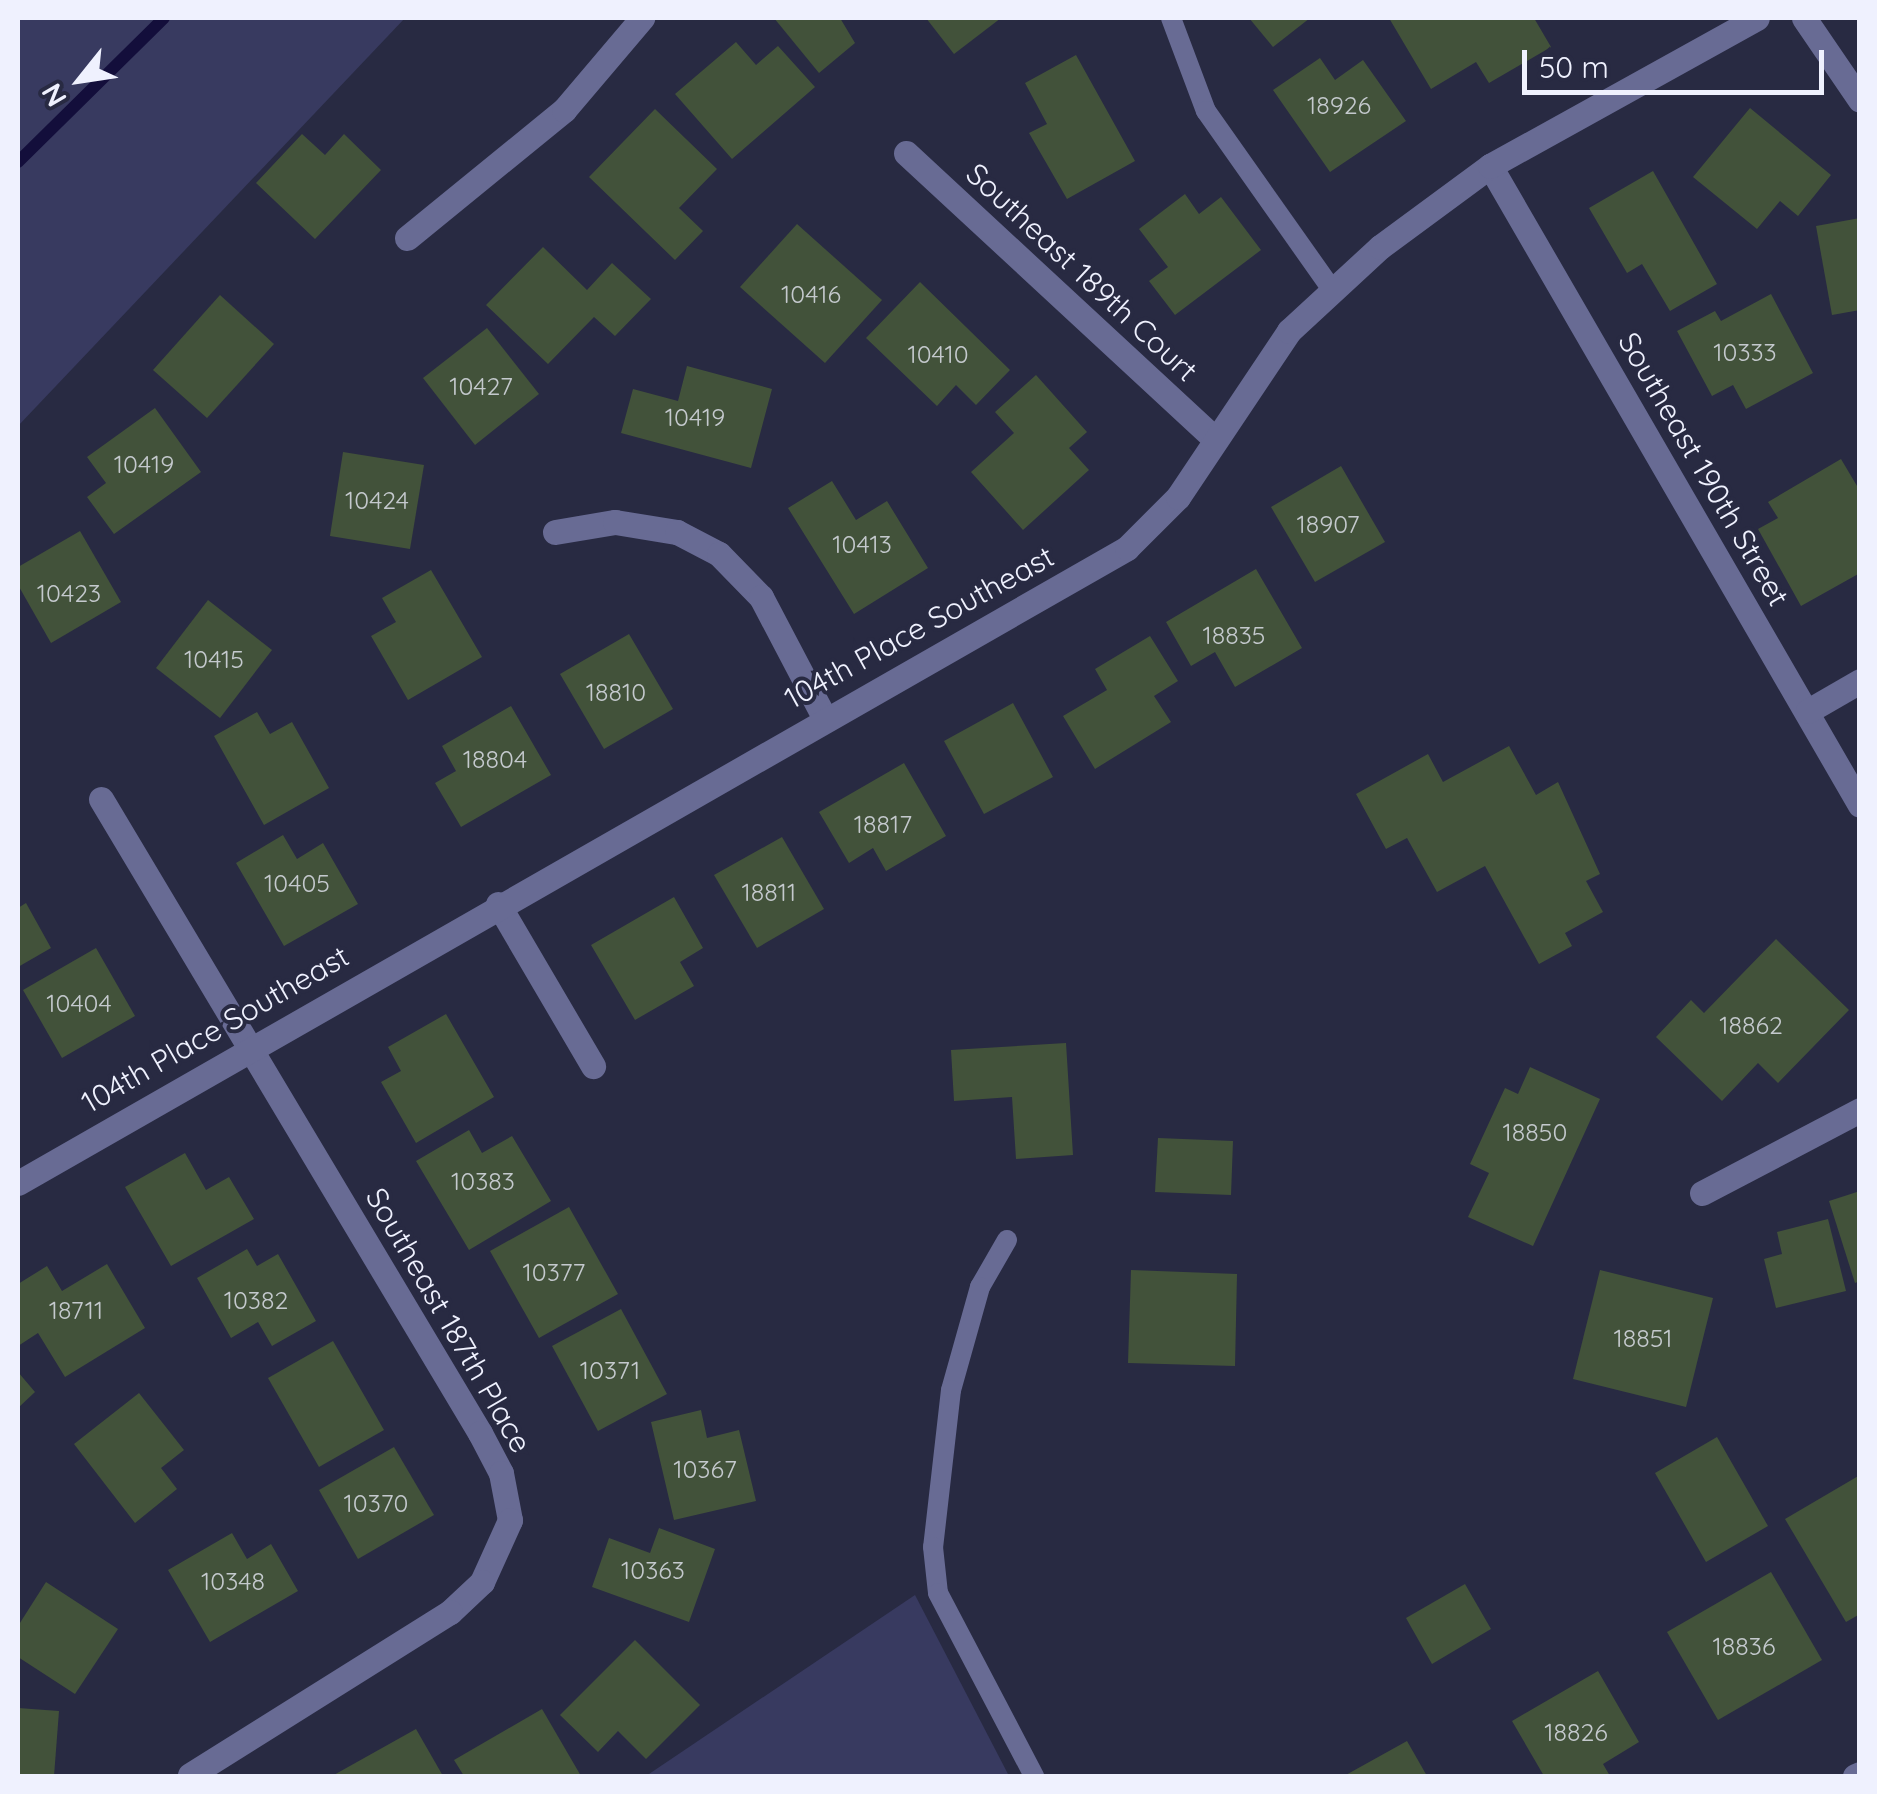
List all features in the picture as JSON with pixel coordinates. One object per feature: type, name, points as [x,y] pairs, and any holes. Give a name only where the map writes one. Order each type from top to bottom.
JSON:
[{"type":"street","points":[[407,238],[564,110],[642,18]]},
{"type":"street","name":"104th Place Southeast","points":[[18,1183],[824,717],[1126,548],[1178,497],[1288,331],[1333,291],[1490,166],[1757,18]]},
{"type":"street","points":[[1804,18],[1860,100]]},
{"type":"street","name":"Southeast 189th Court","points":[[906,153],[1214,439]]},
{"type":"street","name":"Southeast 190th Street","points":[[1490,166],[1860,805]]},
{"type":"street","points":[[555,532],[615,522],[677,532],[719,554],[761,597],[824,717]]},
{"type":"street","points":[[1808,711],[1860,681]]},
{"type":"street","name":"Southeast 187th Place","points":[[101,799],[254,1044],[480,1433],[501,1473],[510,1520],[482,1582],[450,1612],[190,1774]]},
{"type":"street","points":[[498,904],[594,1066]]},
{"type":"street","points":[[1702,1193],[1860,1110]]},
{"type":"lane","points":[[1171,18],[1206,111],[1333,291]]},
{"type":"lane","points":[[1007,1240],[980,1288],[951,1390],[933,1547],[938,1593],[1034,1776]]},
{"type":"shaded area","points":[[18,18],[405,18],[18,426]]},
{"type":"shaded area","points":[[915,1595],[1009,1776],[646,1776]]},
{"type":"building","points":[[774,18],[840,18],[855,43],[819,73]]},
{"type":"building","points":[[926,18],[1001,18],[954,54]]},
{"type":"building","points":[[1249,18],[1310,18],[1273,47]]},
{"type":"building","points":[[1389,18],[1534,18],[1551,47],[1489,83],[1476,62],[1431,89]]},
{"type":"building","points":[[736,42],[756,65],[778,46],[815,87],[732,159],[675,94]]},
{"type":"building","points":[[1076,55],[1135,161],[1067,199],[1029,133],[1047,124],[1025,83]]},
{"type":"building","points":[[1320,58],[1335,80],[1363,60],[1406,121],[1330,172],[1273,90]]},
{"type":"building","points":[[1750,108],[1831,175],[1798,216],[1780,201],[1757,229],[1693,177]]},
{"type":"building","points":[[655,109],[717,169],[679,208],[703,231],[675,260],[589,177]]},
{"type":"building","points":[[302,134],[325,155],[344,134],[381,170],[315,239],[256,183]]},
{"type":"building","points":[[1653,171],[1717,284],[1670,311],[1642,264],[1627,273],[1589,208]]},
{"type":"building","points":[[1185,194],[1199,214],[1221,197],[1261,250],[1175,315],[1149,281],[1168,267],[1139,229]]},
{"type":"building","points":[[1860,218],[1860,310],[1832,315],[1816,226]]},
{"type":"building","points":[[797,224],[882,300],[825,363],[740,287]]},
{"type":"building","points":[[543,247],[587,290],[612,263],[651,299],[615,336],[594,317],[548,364],[486,305]]},
{"type":"building","points":[[920,282],[1010,370],[976,405],[956,385],[937,406],[866,338]]},
{"type":"building","points":[[1771,294],[1813,373],[1746,409],[1733,385],[1712,396],[1677,331],[1715,311],[1721,321]]},
{"type":"building","points":[[220,295],[274,344],[207,418],[153,370]]},
{"type":"building","points":[[487,328],[539,394],[475,445],[423,378]]},
{"type":"building","points":[[687,366],[772,389],[751,468],[621,433],[633,389],[678,401]]},
{"type":"building","points":[[1036,375],[1087,432],[1069,448],[1089,470],[1023,530],[971,472],[1014,433],[995,412]]},
{"type":"building","points":[[155,408],[201,472],[114,534],[87,497],[106,483],[87,457]]},
{"type":"building","points":[[343,452],[424,465],[410,549],[330,536]]},
{"type":"building","points":[[1841,459],[1860,491],[1860,573],[1801,606],[1758,529],[1778,518],[1768,502]]},
{"type":"building","points":[[1341,466],[1385,542],[1315,582],[1271,507]]},
{"type":"building","points":[[832,481],[856,520],[887,501],[928,568],[854,614],[788,508]]},
{"type":"building","points":[[80,531],[121,602],[51,643],[18,585],[18,567]]},
{"type":"building","points":[[1256,569],[1302,648],[1235,687],[1215,652],[1191,666],[1166,622]]},
{"type":"building","points":[[431,570],[482,657],[408,700],[371,636],[396,622],[382,598]]},
{"type":"building","points":[[208,600],[272,650],[220,718],[156,668]]},
{"type":"building","points":[[629,634],[673,709],[604,749],[560,674]]},
{"type":"building","points":[[1150,636],[1178,681],[1154,696],[1171,722],[1095,769],[1063,716],[1107,690],[1095,669]]},
{"type":"building","points":[[1013,703],[1053,777],[984,814],[944,741]]},
{"type":"building","points":[[511,706],[551,775],[461,827],[435,783],[456,771],[442,746]]},
{"type":"building","points":[[257,712],[270,734],[292,722],[329,788],[264,825],[214,736]]},
{"type":"building","points":[[1509,746],[1536,795],[1558,782],[1600,874],[1586,881],[1603,912],[1565,933],[1572,946],[1539,964],[1485,866],[1437,892],[1407,838],[1386,849],[1356,794],[1428,754],[1443,782]]},
{"type":"building","points":[[904,763],[946,836],[886,871],[873,848],[849,863],[819,812]]},
{"type":"building","points":[[283,835],[297,859],[323,843],[358,904],[284,946],[236,863]]},
{"type":"building","points":[[782,837],[824,909],[757,948],[714,875]]},
{"type":"building","points":[[674,897],[703,948],[680,962],[694,986],[635,1020],[591,945]]},
{"type":"building","points":[[26,903],[51,948],[18,967],[18,908]]},
{"type":"building","points":[[1776,939],[1849,1010],[1778,1083],[1758,1063],[1722,1101],[1656,1037],[1691,1000],[1704,1013]]},
{"type":"building","points":[[96,948],[135,1016],[62,1058],[23,990]]},
{"type":"building","points":[[446,1014],[494,1097],[416,1143],[381,1082],[401,1071],[388,1047]]},
{"type":"building","points":[[1066,1043],[1073,1155],[1016,1159],[1012,1097],[954,1101],[951,1050]]},
{"type":"building","points":[[1530,1067],[1600,1099],[1533,1246],[1468,1217],[1489,1173],[1470,1164],[1505,1088],[1518,1094]]},
{"type":"building","points":[[469,1130],[482,1153],[512,1136],[551,1201],[469,1250],[416,1161]]},
{"type":"building","points":[[1158,1138],[1233,1141],[1231,1195],[1155,1192]]},
{"type":"building","points":[[185,1153],[206,1190],[229,1177],[254,1219],[171,1266],[125,1187]]},
{"type":"building","points":[[1860,1191],[1860,1281],[1855,1283],[1829,1201]]},
{"type":"building","points":[[569,1207],[618,1294],[539,1338],[490,1251]]},
{"type":"building","points":[[1828,1219],[1846,1291],[1776,1308],[1764,1259],[1782,1254],[1777,1232]]},
{"type":"building","points":[[247,1249],[257,1266],[278,1254],[316,1321],[272,1346],[258,1322],[231,1338],[197,1278]]},
{"type":"building","points":[[107,1264],[145,1328],[65,1377],[38,1333],[18,1346],[18,1284],[47,1266],[62,1291]]},
{"type":"building","points":[[1131,1270],[1237,1274],[1235,1366],[1128,1363]]},
{"type":"building","points":[[1600,1270],[1713,1298],[1686,1407],[1573,1379]]},
{"type":"building","points":[[621,1309],[667,1394],[598,1431],[552,1346]]},
{"type":"building","points":[[333,1341],[384,1430],[319,1467],[268,1378]]},
{"type":"building","points":[[18,1372],[35,1392],[18,1408]]},
{"type":"building","points":[[139,1393],[184,1450],[161,1468],[177,1489],[135,1523],[74,1444]]},
{"type":"building","points":[[701,1410],[707,1438],[739,1430],[756,1501],[674,1520],[651,1422]]},
{"type":"building","points":[[1717,1437],[1768,1526],[1706,1562],[1655,1473]]},
{"type":"building","points":[[394,1447],[434,1515],[358,1559],[319,1490]]},
{"type":"building","points":[[1860,1475],[1860,1614],[1846,1622],[1785,1519]]},
{"type":"building","points":[[659,1528],[715,1549],[689,1622],[592,1587],[609,1538],[650,1553]]},
{"type":"building","points":[[232,1533],[247,1559],[271,1544],[298,1591],[210,1642],[168,1570]]},
{"type":"building","points":[[1771,1572],[1822,1660],[1718,1720],[1667,1632]]},
{"type":"building","points":[[46,1582],[118,1629],[75,1694],[18,1657],[18,1626]]},
{"type":"building","points":[[1465,1584],[1491,1629],[1432,1664],[1406,1618]]},
{"type":"building","points":[[635,1640],[700,1705],[646,1759],[618,1731],[598,1752],[560,1715]]},
{"type":"building","points":[[1598,1671],[1639,1742],[1603,1764],[1610,1776],[1544,1776],[1512,1721]]},
{"type":"building","points":[[18,1708],[59,1711],[54,1776],[18,1776]]},
{"type":"building","points":[[542,1709],[581,1776],[464,1776],[454,1760]]},
{"type":"building","points":[[416,1729],[443,1776],[332,1776]]},
{"type":"building","points":[[1407,1741],[1427,1776],[1344,1776]]},
{"type":"waterway","points":[[18,162],[164,18]]}]
